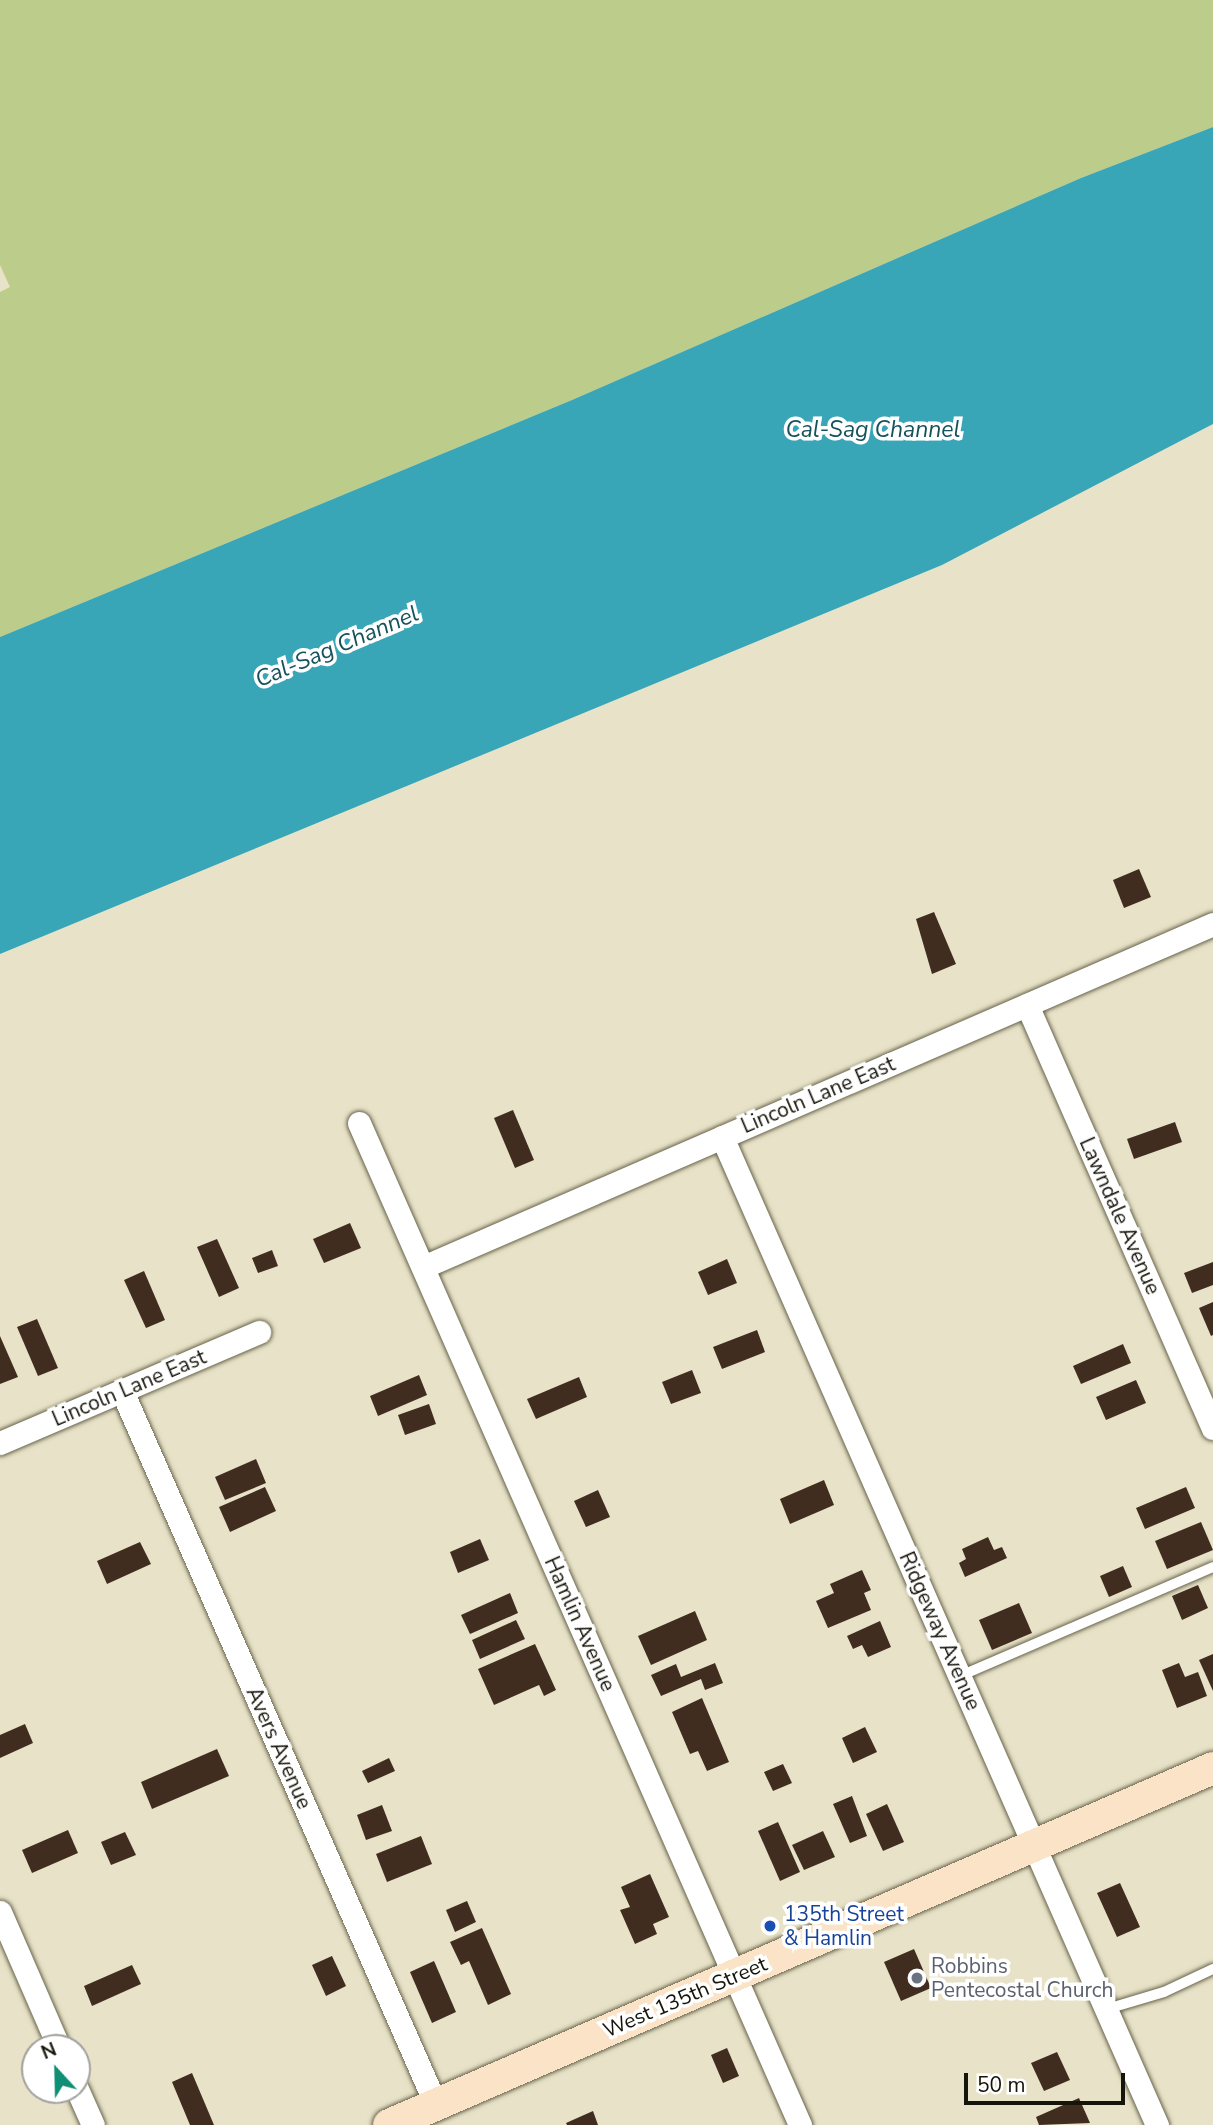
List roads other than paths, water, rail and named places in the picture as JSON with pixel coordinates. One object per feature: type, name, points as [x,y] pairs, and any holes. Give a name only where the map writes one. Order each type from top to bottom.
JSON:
[{"type":"street","name":"Lincoln Lane East","points":[[423,1267],[1213,924]]},
{"type":"street","name":"Lawndale Avenue","points":[[1027,1004],[1213,1428]]},
{"type":"street","name":"Hamlin Avenue","points":[[359,1123],[800,2125]]},
{"type":"street","name":"Ridgeway Avenue","points":[[722,1137],[1157,2125]]},
{"type":"street","name":"Lincoln Lane East","points":[[0,1443],[259,1332]]},
{"type":"street","name":"Avers Avenue","points":[[122,1391],[436,2105]]},
{"type":"street","name":"West 135th Street","points":[[389,2125],[1213,1768]]},
{"type":"street","points":[[0,1912],[53,2034]]},
{"type":"street","points":[[84,2104],[93,2125]]},
{"type":"lane","points":[[960,1676],[1213,1567]]},
{"type":"lane","points":[[1107,2009],[1164,1992],[1213,1969]]},
{"type":"water","name":"Cal-Sag Channel","points":[[1213,127],[1213,424],[942,565],[0,954],[0,637],[572,400],[1081,178]]},
{"type":"place","name":"135th Street & Hamlin","points":[[770,1926]]},
{"type":"place","name":"Robbins Pentecostal Church","points":[[917,1978]]}]
